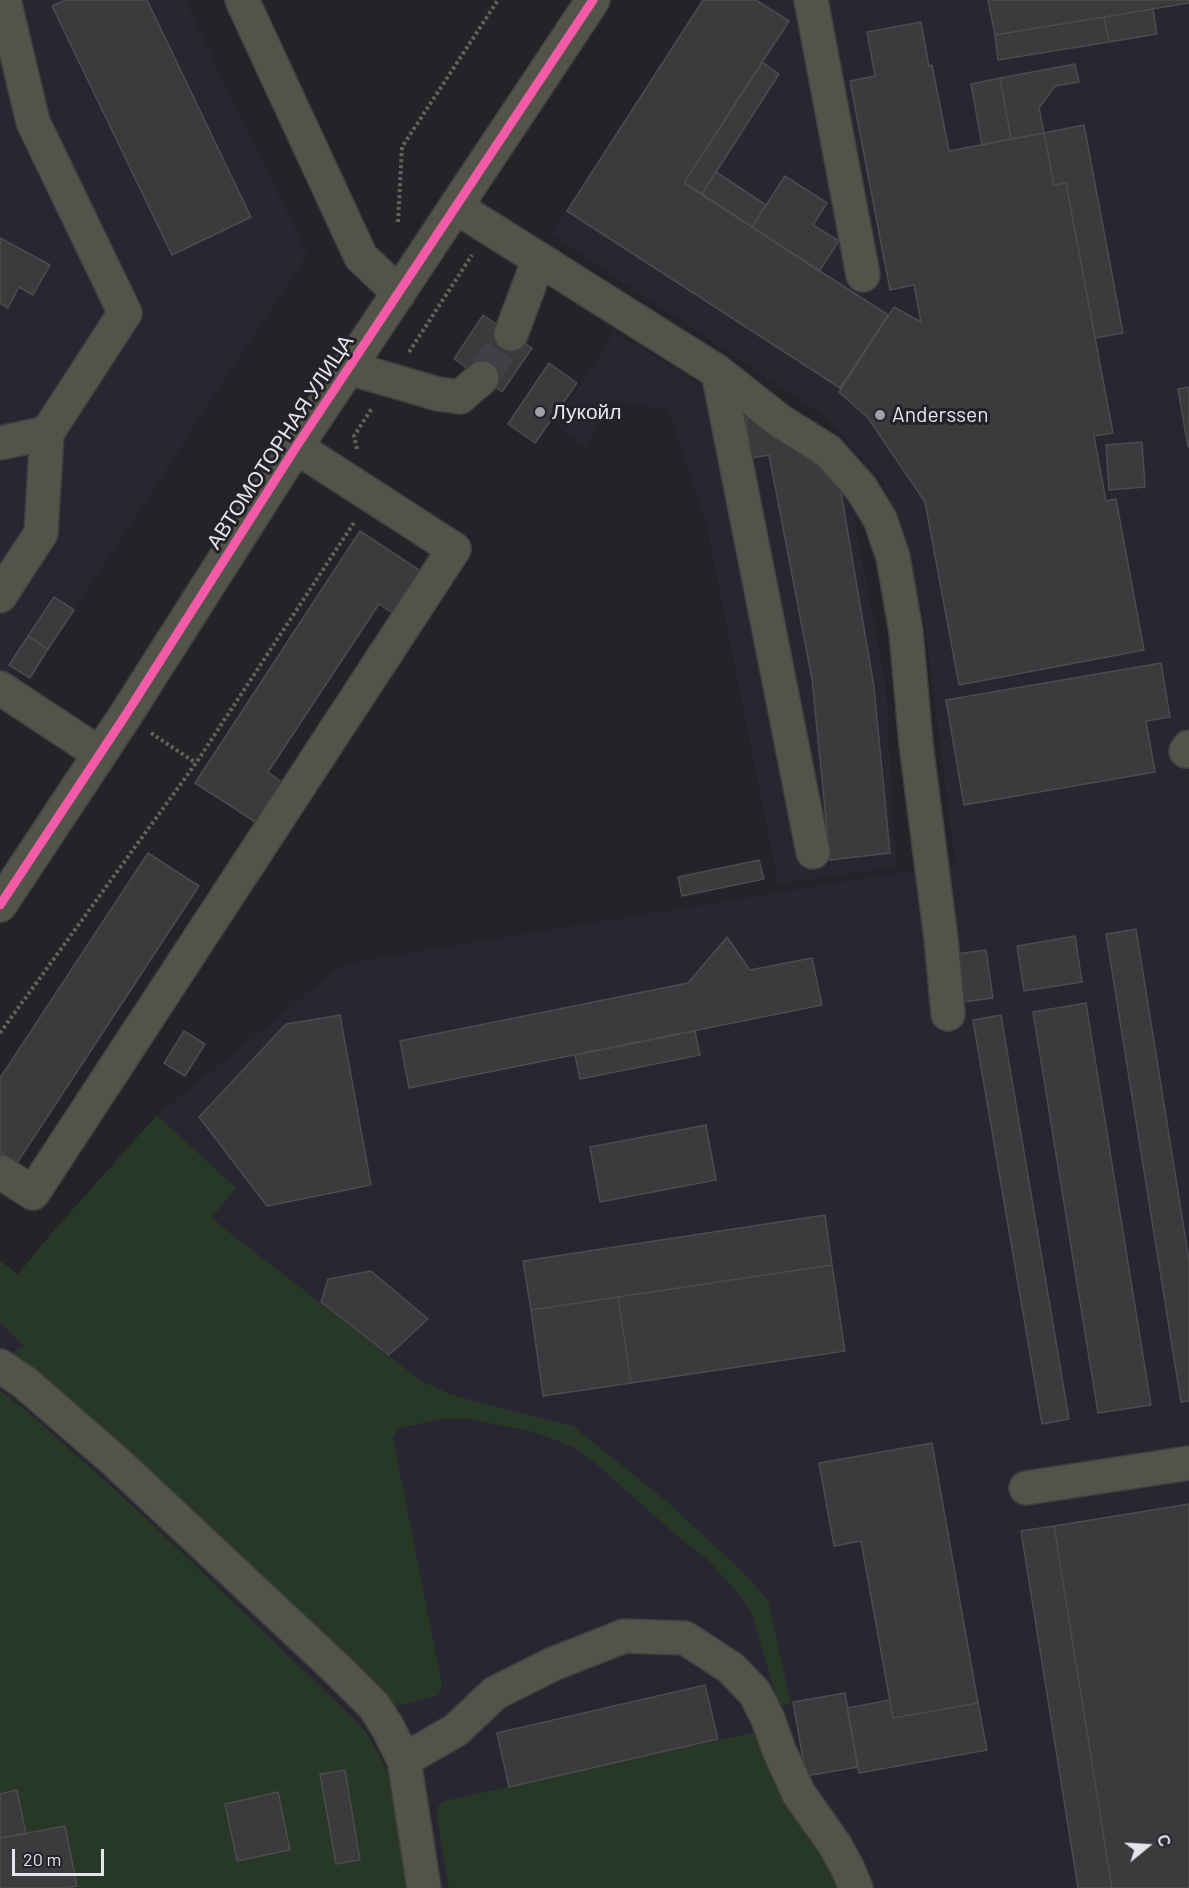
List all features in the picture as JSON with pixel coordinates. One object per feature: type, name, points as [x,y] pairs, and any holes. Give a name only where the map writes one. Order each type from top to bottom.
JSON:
[{"type":"street","points":[[0,596],[41,533],[47,433],[125,313],[33,122],[4,0]]},
{"type":"street","points":[[242,0],[361,257],[399,293]]},
{"type":"street","name":"АВТОМОТОРНАЯ УЛИЦА","points":[[0,905],[100,754],[296,447],[593,0]]},
{"type":"street","points":[[812,0],[863,275]]},
{"type":"street","points":[[456,207],[718,372],[780,421],[828,451],[861,488],[880,519],[893,557],[906,632],[916,744],[941,939],[948,1014]]},
{"type":"street","points":[[511,334],[538,259]]},
{"type":"street","points":[[349,368],[438,394],[460,397],[482,378]]},
{"type":"street","points":[[718,372],[813,852]]},
{"type":"street","points":[[0,443],[47,433]]},
{"type":"street","points":[[0,1172],[33,1193],[454,549],[296,447]]},
{"type":"street","points":[[0,688],[100,754]]},
{"type":"street","points":[[0,1366],[24,1382],[115,1461],[374,1706],[404,1760],[424,1888]]},
{"type":"street","points":[[1026,1488],[1189,1463]]},
{"type":"street","points":[[404,1760],[456,1730],[495,1693],[553,1665],[624,1636],[685,1638],[731,1668],[755,1692],[799,1794],[835,1845],[856,1888]]},
{"type":"path","points":[[398,222],[402,147],[498,0]]},
{"type":"path","points":[[0,1033],[196,763],[372,496],[354,436],[490,228]]},
{"type":"path","points":[[148,731],[196,763]]},
{"type":"shaded area","points":[[0,0],[185,0],[307,254],[30,678],[22,674],[0,707]]},
{"type":"shaded area","points":[[703,0],[1189,0],[1189,1888],[0,1888],[0,1261],[18,1274],[157,1115],[344,964],[955,863],[924,619],[884,482],[822,414],[550,234]]},
{"type":"shaded area","points":[[614,332],[788,435],[847,481],[886,685],[896,867],[778,884],[707,527],[669,410],[614,401],[585,446],[555,425]]},
{"type":"green space","points":[[157,1115],[236,1188],[212,1217],[221,1226],[420,1380],[450,1394],[573,1426],[665,1500],[740,1569],[768,1600],[791,1704],[779,1707],[751,1611],[737,1592],[708,1560],[676,1535],[594,1462],[574,1448],[530,1431],[468,1419],[441,1419],[399,1429],[393,1438],[442,1685],[439,1695],[402,1705],[391,1705],[10,1355],[24,1346],[0,1322],[0,1261],[18,1274]]},
{"type":"green space","points":[[0,1391],[28,1412],[144,1516],[362,1727],[378,1752],[389,1779],[409,1888],[0,1888]]},
{"type":"green space","points":[[755,1732],[766,1739],[847,1888],[449,1888],[436,1813],[438,1806],[444,1801]]},
{"type":"building","points":[[65,0],[147,0],[251,217],[172,255],[52,6]]},
{"type":"building","points":[[703,0],[756,0],[789,21],[684,183],[888,315],[840,388],[567,211]]},
{"type":"building","points":[[988,0],[1189,0],[1189,3],[995,35]]},
{"type":"building","points":[[1153,9],[1157,34],[1109,42],[1104,17]]},
{"type":"building","points":[[1104,17],[1109,42],[998,60],[995,35]]},
{"type":"building","points":[[921,22],[949,151],[1044,133],[1054,185],[1066,183],[1113,433],[1094,436],[1106,501],[1116,499],[1144,650],[959,685],[925,502],[868,418],[839,392],[894,307],[921,322],[914,285],[890,290],[850,81],[875,76],[867,32]]},
{"type":"building","points":[[762,62],[779,74],[702,194],[684,183]]},
{"type":"building","points":[[1075,64],[1079,82],[1055,86],[1039,108],[1044,133],[1011,139],[1000,78]]},
{"type":"building","points":[[1000,78],[1011,139],[982,145],[971,84]]},
{"type":"building","points":[[1084,125],[1123,333],[1095,338],[1066,183],[1054,185],[1044,133]]},
{"type":"building","points":[[716,172],[766,205],[752,227],[702,194]]},
{"type":"building","points":[[785,176],[827,203],[813,225],[839,241],[819,271],[752,227]]},
{"type":"building","points":[[0,238],[50,265],[33,295],[19,287],[8,308],[0,303]]},
{"type":"building","points":[[483,315],[532,348],[502,392],[454,359]]},
{"type":"building","points":[[549,363],[577,383],[535,443],[508,424]]},
{"type":"building","points":[[1189,387],[1189,447],[1188,447],[1178,389]]},
{"type":"building","points":[[746,416],[839,480],[874,687],[890,853],[830,860],[812,679],[769,455],[751,458]]},
{"type":"building","points":[[1142,442],[1145,487],[1109,490],[1106,445]]},
{"type":"building","points":[[360,531],[422,572],[394,614],[379,604],[268,772],[283,783],[257,823],[195,783]]},
{"type":"building","points":[[54,597],[74,610],[48,649],[28,636]]},
{"type":"building","points":[[28,636],[48,649],[30,678],[9,665]]},
{"type":"building","points":[[1161,663],[1170,717],[1146,721],[1155,772],[964,805],[946,700]]},
{"type":"building","points":[[148,853],[199,886],[17,1163],[0,1152],[0,1078]]},
{"type":"building","points":[[759,860],[764,879],[682,896],[678,877]]},
{"type":"building","points":[[1136,929],[1189,1260],[1189,1401],[1181,1402],[1106,934]]},
{"type":"building","points":[[1075,936],[1082,982],[1024,991],[1017,946]]},
{"type":"building","points":[[727,937],[750,970],[812,958],[822,1005],[409,1088],[400,1041],[688,983]]},
{"type":"building","points":[[986,950],[993,998],[963,1002],[956,954]]},
{"type":"building","points":[[1086,1003],[1151,1405],[1098,1413],[1033,1012]]},
{"type":"building","points":[[340,1015],[371,1185],[267,1206],[199,1117],[286,1024]]},
{"type":"building","points":[[1001,1015],[1069,1419],[1042,1424],[973,1020]]},
{"type":"building","points":[[184,1031],[205,1044],[185,1076],[164,1063]]},
{"type":"building","points":[[695,1031],[700,1055],[580,1079],[575,1055]]},
{"type":"building","points":[[706,1125],[716,1180],[600,1202],[590,1147]]},
{"type":"building","points":[[825,1215],[832,1265],[531,1310],[523,1261]]},
{"type":"building","points":[[832,1265],[845,1351],[631,1383],[618,1297]]},
{"type":"building","points":[[371,1271],[428,1319],[389,1355],[321,1302],[328,1279]]},
{"type":"building","points":[[618,1297],[631,1383],[543,1396],[531,1310]]},
{"type":"building","points":[[932,1443],[978,1703],[893,1718],[861,1541],[834,1546],[819,1463]]},
{"type":"building","points":[[1189,1504],[1189,1888],[1112,1888],[1054,1526]]},
{"type":"building","points":[[1054,1526],[1112,1888],[1078,1888],[1021,1531]]},
{"type":"building","points":[[705,1685],[718,1739],[509,1787],[497,1733]]},
{"type":"building","points":[[845,1693],[858,1767],[806,1776],[793,1702]]},
{"type":"building","points":[[890,1700],[893,1718],[978,1703],[987,1750],[859,1773],[847,1708]]},
{"type":"building","points":[[345,1770],[360,1860],[336,1864],[320,1774]]},
{"type":"building","points":[[17,1790],[26,1834],[0,1838],[0,1794]]},
{"type":"building","points":[[278,1792],[290,1850],[237,1861],[225,1804]]},
{"type":"building","points":[[65,1826],[77,1886],[0,1888],[0,1838]]},
{"type":"tunnel","points":[[482,378],[511,334]]},
{"type":"cycle path","points":[[0,905],[125,716],[296,447],[593,0]]},
{"type":"place","name":"Лукойл","points":[[540,412]]},
{"type":"place","name":"Anderssen","points":[[880,415]]}]
